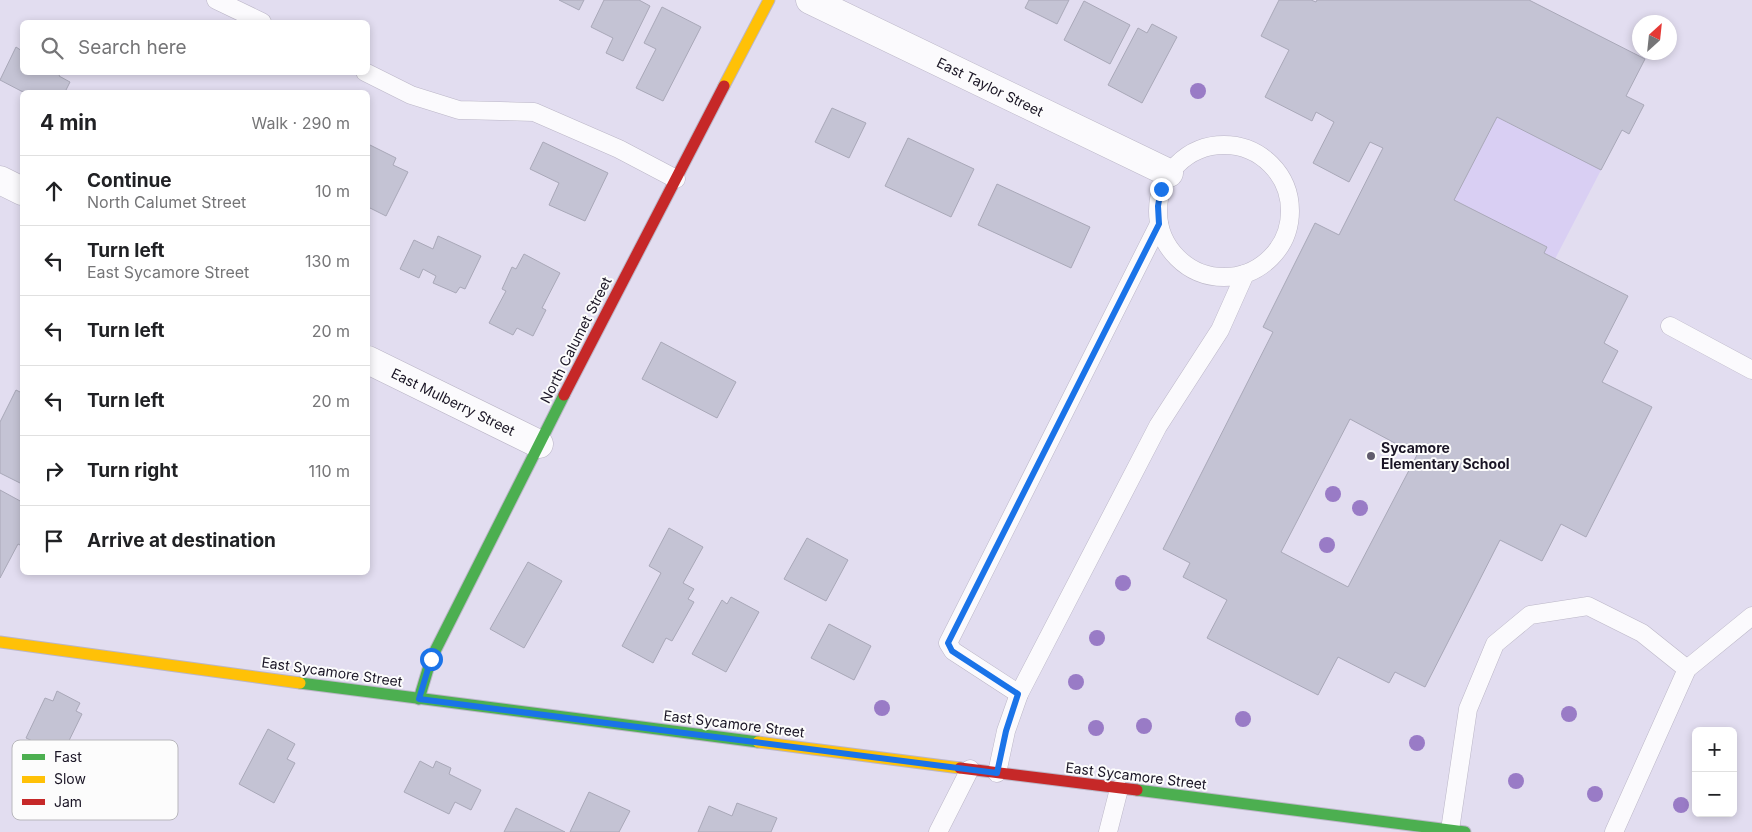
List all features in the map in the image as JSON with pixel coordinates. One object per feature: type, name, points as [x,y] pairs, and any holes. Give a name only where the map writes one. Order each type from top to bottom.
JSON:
[{"type":"main road","name":"North Calumet Street","points":[[419,699],[431,659],[539,444],[769,0]]},
{"type":"main road","name":"East Sycamore Street","points":[[0,642],[419,699],[1457,831]]},
{"type":"street","name":"East Taylor Street","points":[[810,0],[1169,173]]},
{"type":"street","points":[[0,180],[20,190]]},
{"type":"street","name":"East Mulberry Street","points":[[370,361],[539,444]]},
{"type":"lane","points":[[216,0],[258,20]]},
{"type":"lane","points":[[370,74],[411,95],[459,110],[534,112],[618,149],[676,180]]},
{"type":"lane","points":[[1228,145],[1251,150],[1264,158],[1270,162],[1284,181],[1290,203],[1289,225],[1281,246],[1265,263],[1245,274],[1223,277],[1201,273],[1182,262],[1167,245],[1159,224],[1158,206],[1161,189],[1169,173],[1185,157],[1206,147],[1228,145]]},
{"type":"lane","points":[[1018,694],[952,651],[948,643],[1159,224]]},
{"type":"lane","points":[[997,773],[1006,731],[1018,694],[1158,426],[1220,330],[1245,274]]},
{"type":"lane","points":[[1670,326],[1752,370]]},
{"type":"lane","points":[[1457,831],[1468,709],[1495,644],[1530,615],[1588,606],[1642,632],[1687,669]]},
{"type":"lane","points":[[1614,832],[1687,669],[1752,616]]},
{"type":"lane","points":[[938,832],[970,770]]},
{"type":"lane","points":[[1108,832],[1120,789]]},
{"type":"shaded area","points":[[1497,117],[1601,170],[1555,259],[1544,253],[1547,247],[1454,200]]},
{"type":"building","points":[[559,0],[584,0],[579,10]]},
{"type":"building","points":[[604,0],[639,0],[650,6],[623,61],[606,53],[613,38],[591,27]]},
{"type":"building","points":[[1029,0],[1069,0],[1057,24],[1025,8]]},
{"type":"building","points":[[1279,0],[1311,0],[1316,2],[1317,0],[1529,0],[1632,52],[1632,60],[1644,60],[1626,96],[1644,105],[1629,134],[1622,130],[1601,170],[1497,117],[1454,200],[1547,247],[1544,253],[1628,296],[1604,343],[1618,351],[1602,382],[1652,407],[1586,537],[1561,524],[1542,561],[1500,540],[1425,687],[1395,672],[1389,683],[1338,657],[1318,695],[1207,638],[1227,600],[1183,577],[1190,563],[1163,549],[1273,332],[1263,327],[1315,223],[1339,235],[1383,148],[1370,142],[1349,182],[1313,163],[1334,122],[1316,112],[1312,121],[1265,97],[1289,50],[1261,36]],"holes":[[[1350,419],[1417,455],[1348,587],[1281,552]]]},
{"type":"building","points":[[1084,1],[1130,25],[1110,64],[1064,40]]},
{"type":"building","points":[[662,7],[701,27],[663,101],[636,88],[656,49],[644,43]]},
{"type":"building","points":[[1152,24],[1177,37],[1142,103],[1108,85],[1138,28],[1147,33]]},
{"type":"building","points":[[16,47],[20,50],[20,75],[60,75],[70,82],[66,90],[20,90],[0,80]]},
{"type":"building","points":[[832,108],[866,123],[849,158],[815,142]]},
{"type":"building","points":[[908,138],[974,169],[951,217],[885,186]]},
{"type":"building","points":[[543,142],[608,173],[585,221],[549,205],[559,183],[530,169]]},
{"type":"building","points":[[370,145],[396,158],[393,165],[408,172],[386,216],[370,208]]},
{"type":"building","points":[[997,184],[1090,227],[1071,268],[978,225]]},
{"type":"building","points":[[438,236],[481,256],[465,289],[460,287],[456,293],[433,283],[436,276],[423,269],[419,278],[400,269],[414,240],[433,249]]},
{"type":"building","points":[[524,254],[560,273],[542,308],[546,310],[533,336],[517,328],[513,335],[489,323],[506,291],[502,289],[512,267],[516,269]]},
{"type":"building","points":[[661,342],[736,382],[717,418],[642,379]]},
{"type":"building","points":[[16,390],[20,392],[20,483],[0,473],[0,422]]},
{"type":"building","points":[[0,490],[20,501],[20,545],[18,544],[0,578]]},
{"type":"building","points":[[669,528],[703,547],[683,583],[694,589],[688,599],[694,602],[672,641],[666,638],[653,663],[622,646],[661,573],[649,566]]},
{"type":"building","points":[[807,538],[848,560],[826,601],[784,579]]},
{"type":"building","points":[[528,562],[562,581],[524,648],[490,629]]},
{"type":"building","points":[[731,597],[759,612],[726,672],[692,654],[722,600],[727,604]]},
{"type":"building","points":[[829,624],[871,646],[854,680],[811,658]]},
{"type":"building","points":[[57,691],[80,703],[76,711],[82,714],[69,740],[30,740],[26,738],[45,698],[53,701]]},
{"type":"building","points":[[268,729],[295,744],[287,759],[295,763],[274,803],[239,784]]},
{"type":"building","points":[[420,761],[433,768],[436,761],[451,768],[449,774],[481,790],[471,810],[455,802],[449,814],[404,792]]},
{"type":"building","points":[[589,792],[630,811],[619,832],[570,832]]},
{"type":"building","points":[[737,803],[777,818],[771,832],[698,832],[709,806],[732,816]]},
{"type":"building","points":[[516,808],[565,832],[504,832]]},
{"type":"traffic: fast","points":[[419,699],[431,659],[564,395]]},
{"type":"traffic: fast","points":[[300,683],[758,742]]},
{"type":"traffic: fast","points":[[1137,790],[1465,832]]},
{"type":"traffic: slow","points":[[724,86],[769,0]]},
{"type":"traffic: slow","points":[[0,642],[300,683]]},
{"type":"traffic: slow","points":[[758,742],[960,768]]},
{"type":"traffic: jam","points":[[564,395],[724,86]]},
{"type":"traffic: jam","points":[[960,768],[1137,790]]},
{"type":"place","name":"Sycamore Elementary School","points":[[1371,456]]},
{"type":"route","points":[[431,659],[419,699],[997,773],[1006,731],[1018,694],[952,651],[948,643],[1159,224],[1158,206],[1161,189]]}]
